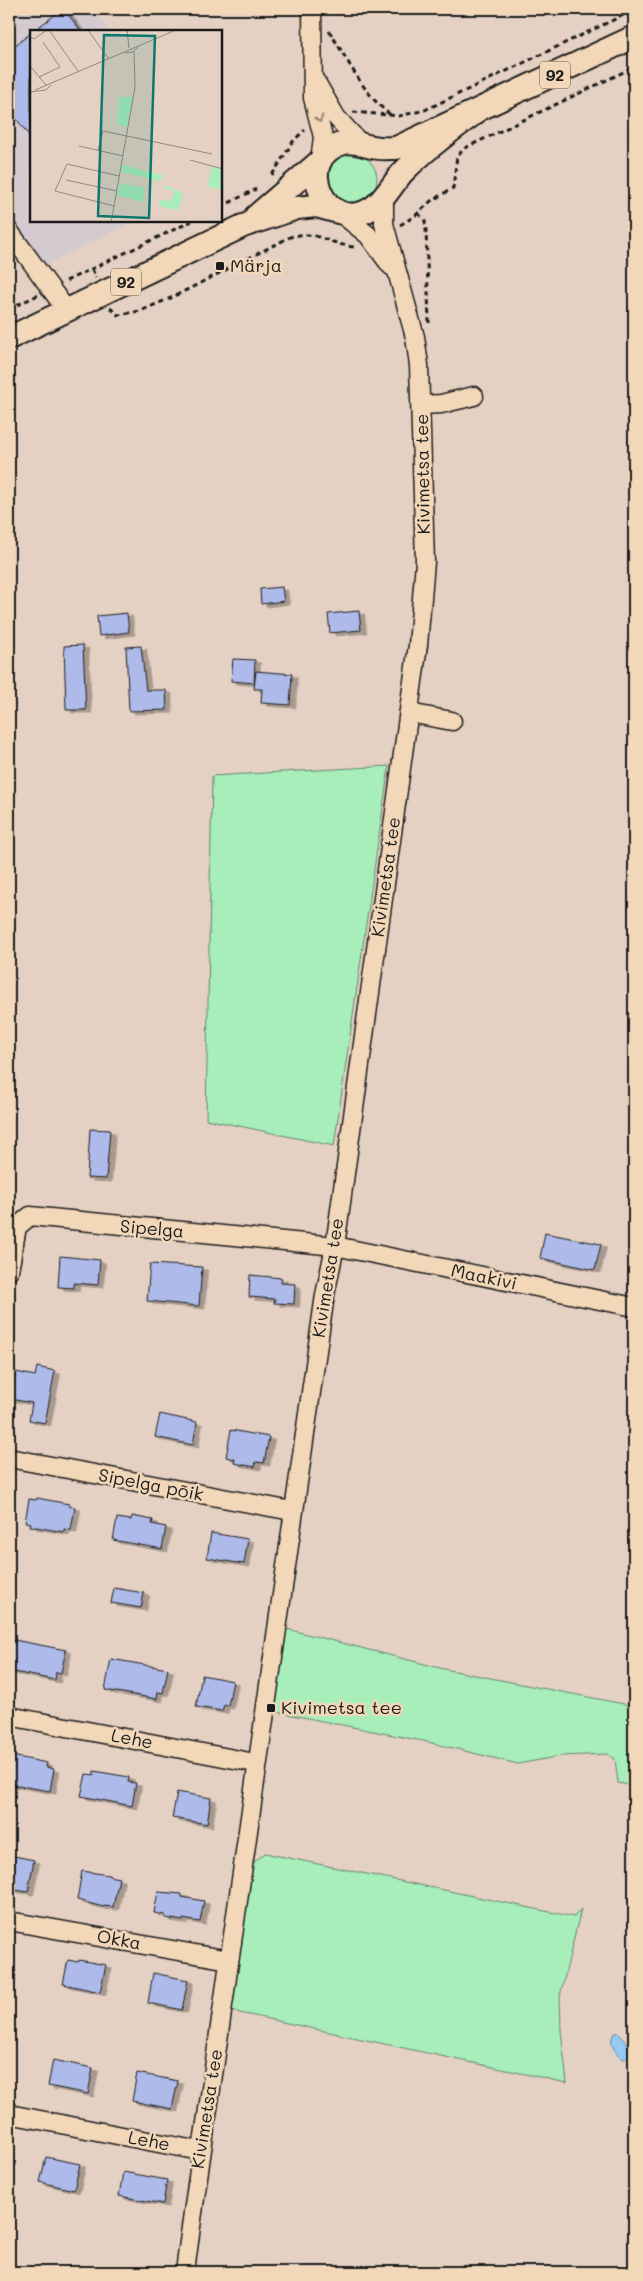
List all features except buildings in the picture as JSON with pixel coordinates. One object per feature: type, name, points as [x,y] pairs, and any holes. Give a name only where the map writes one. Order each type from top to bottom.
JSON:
[{"type":"main road","name":"92","points":[[243,226],[320,161],[330,149],[344,143],[396,148],[475,113],[634,37]]},
{"type":"main road","name":"92","points":[[9,338],[243,226],[298,208],[316,206],[356,214],[373,208],[420,155],[475,113]]},
{"type":"main road","points":[[365,145],[380,156],[386,168],[388,181],[384,194]]},
{"type":"main road","points":[[320,161],[316,176],[318,191],[326,203],[339,212]]},
{"type":"street","points":[[312,9],[311,50],[314,77],[328,120],[323,137],[320,161]]},
{"type":"street","points":[[328,120],[365,145]]},
{"type":"street","name":"Kivimetsa tee","points":[[185,2272],[200,2151],[229,1960],[292,1511],[325,1296],[335,1246],[418,645],[425,562],[421,405],[415,337],[386,229],[384,194]]},
{"type":"street","name":"Kivimetsa tee","points":[[339,212],[371,239],[385,256],[401,282]]},
{"type":"street","points":[[9,232],[52,288],[67,311]]},
{"type":"street","points":[[421,405],[441,404],[474,396]]},
{"type":"street","points":[[409,713],[452,721]]},
{"type":"street","name":"Sipelga","points":[[9,1271],[17,1227],[30,1216],[335,1246]]},
{"type":"street","name":"Maakivi","points":[[335,1246],[634,1307]]},
{"type":"street","name":"Sipelga põik","points":[[9,1458],[292,1511]]},
{"type":"street","name":"Lehe","points":[[9,1716],[256,1762]]},
{"type":"street","name":"Okka","points":[[9,1921],[229,1960]]},
{"type":"street","name":"Lehe","points":[[9,2114],[200,2151]]},
{"type":"path","points":[[271,177],[294,140],[304,130],[346,113],[364,112],[392,116],[425,110],[634,10]]},
{"type":"path","points":[[329,30],[368,93],[381,108],[392,116]]},
{"type":"path","points":[[386,229],[397,226],[415,216],[431,201],[454,188],[458,156],[465,148],[634,67]]},
{"type":"path","points":[[222,207],[240,198],[263,183]]},
{"type":"path","points":[[9,308],[190,222]]},
{"type":"path","points":[[92,269],[111,311],[118,316],[127,315],[171,298],[290,237],[302,233],[321,236],[348,246],[358,247],[371,239]]},
{"type":"shaded area","points":[[9,9],[93,9],[108,30],[30,30],[30,222],[132,222],[46,265],[9,215]]},
{"type":"green space","points":[[352,154],[361,156],[372,165],[377,179],[375,188],[366,199],[352,204],[343,202],[332,193],[327,179],[329,170],[338,159]]},
{"type":"green space","points":[[389,766],[334,1146],[206,1119],[212,776]]},
{"type":"green space","points":[[283,1628],[444,1669],[634,1706],[634,1786],[618,1783],[615,1759],[607,1754],[561,1756],[518,1764],[428,1742],[272,1711]]},
{"type":"green space","points":[[265,1853],[574,1917],[581,1909],[560,1996],[561,2030],[567,2083],[231,2011],[249,1867]]},
{"type":"water","points":[[615,2033],[619,2033],[633,2053],[631,2058],[623,2059],[615,2051],[612,2040]]},
{"type":"place","name":"Märja","points":[[220,266]]},
{"type":"place","name":"Kivimetsa tee","points":[[271,1708]]}]
